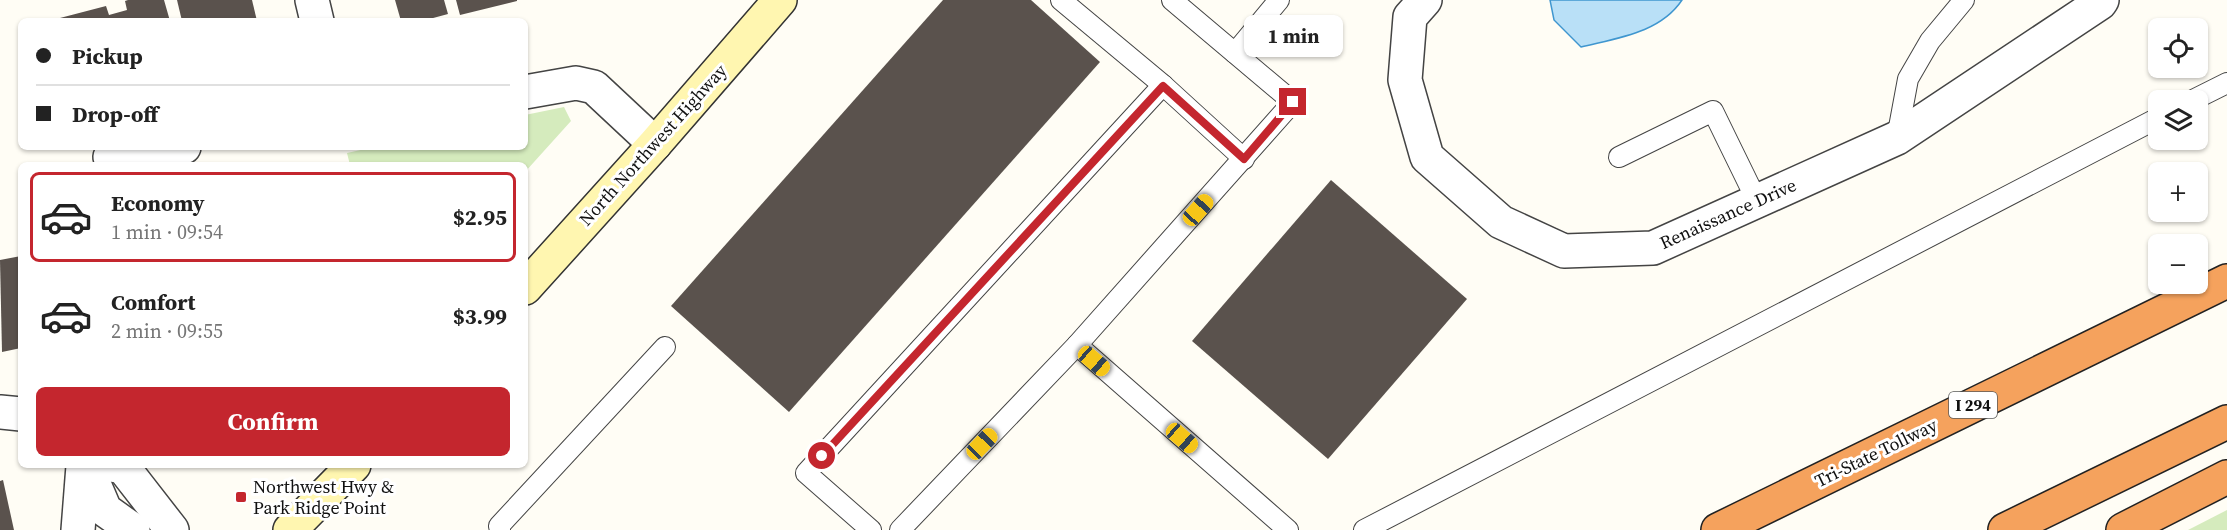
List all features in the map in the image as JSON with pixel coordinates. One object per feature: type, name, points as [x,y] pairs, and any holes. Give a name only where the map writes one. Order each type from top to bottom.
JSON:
[{"type":"highway","name":"Tri-State Tollway","points":[[1718,530],[2227,281]]},
{"type":"highway","points":[[2005,530],[2227,422]]},
{"type":"highway","points":[[2123,530],[2227,477]]},
{"type":"main road","name":"North Northwest Highway","points":[[528,285],[655,144],[780,0]]},
{"type":"main road","points":[[290,530],[351,468]]},
{"type":"street","points":[[312,0],[316,18]]},
{"type":"street","name":"Renaissance Drive","points":[[1425,0],[1410,17],[1405,80],[1427,157],[1501,222],[1564,251],[1653,248],[1897,138],[2098,1]]},
{"type":"street","points":[[528,91],[576,83],[594,87],[655,144]]},
{"type":"street","points":[[110,157],[162,150]]},
{"type":"street","points":[[0,412],[18,414]]},
{"type":"street","points":[[78,530],[84,468]]},
{"type":"street","points":[[85,468],[105,510],[133,530]]},
{"type":"street","points":[[124,468],[172,530]]},
{"type":"lane","points":[[1061,0],[1163,86],[1244,159]]},
{"type":"lane","points":[[900,530],[1077,345],[1293,102],[1172,0]]},
{"type":"lane","points":[[1235,53],[1279,0]]},
{"type":"lane","points":[[1897,138],[1908,79],[1930,41],[1964,0]]},
{"type":"lane","points":[[2208,92],[2227,83]]},
{"type":"lane","points":[[871,530],[806,473],[1163,86]]},
{"type":"lane","points":[[1620,157],[1713,111],[1757,201]]},
{"type":"lane","points":[[1364,530],[2148,123]]},
{"type":"lane","points":[[1077,345],[1288,530]]},
{"type":"lane","points":[[500,530],[499,526],[665,347]]},
{"type":"green space","points":[[564,107],[571,121],[528,169],[528,162],[349,162],[347,153],[360,150],[528,150],[528,114]]},
{"type":"green space","points":[[2227,510],[2227,530],[2188,530]]},
{"type":"water","points":[[1550,0],[1682,0],[1673,11],[1650,27],[1623,37],[1581,47],[1554,20]]},
{"type":"building","points":[[164,0],[169,18],[60,18],[106,6],[109,15],[127,10],[125,1]]},
{"type":"building","points":[[177,0],[252,0],[256,18],[181,18]]},
{"type":"building","points":[[395,0],[444,0],[448,14],[433,18],[400,18]]},
{"type":"building","points":[[456,0],[517,0],[517,1],[460,15]]},
{"type":"building","points":[[943,0],[1031,0],[1100,62],[789,412],[671,306]]},
{"type":"building","points":[[1331,180],[1467,299],[1328,459],[1192,341]]},
{"type":"building","points":[[18,257],[18,349],[2,352],[0,260]]},
{"type":"building","points":[[3,480],[14,530],[0,530],[0,481]]},
{"type":"place","name":"Northwest Hwy & Park Ridge Point","points":[[241,497]]},
{"type":"route","points":[[822,456],[1163,86],[1244,159],[1293,102]]}]
